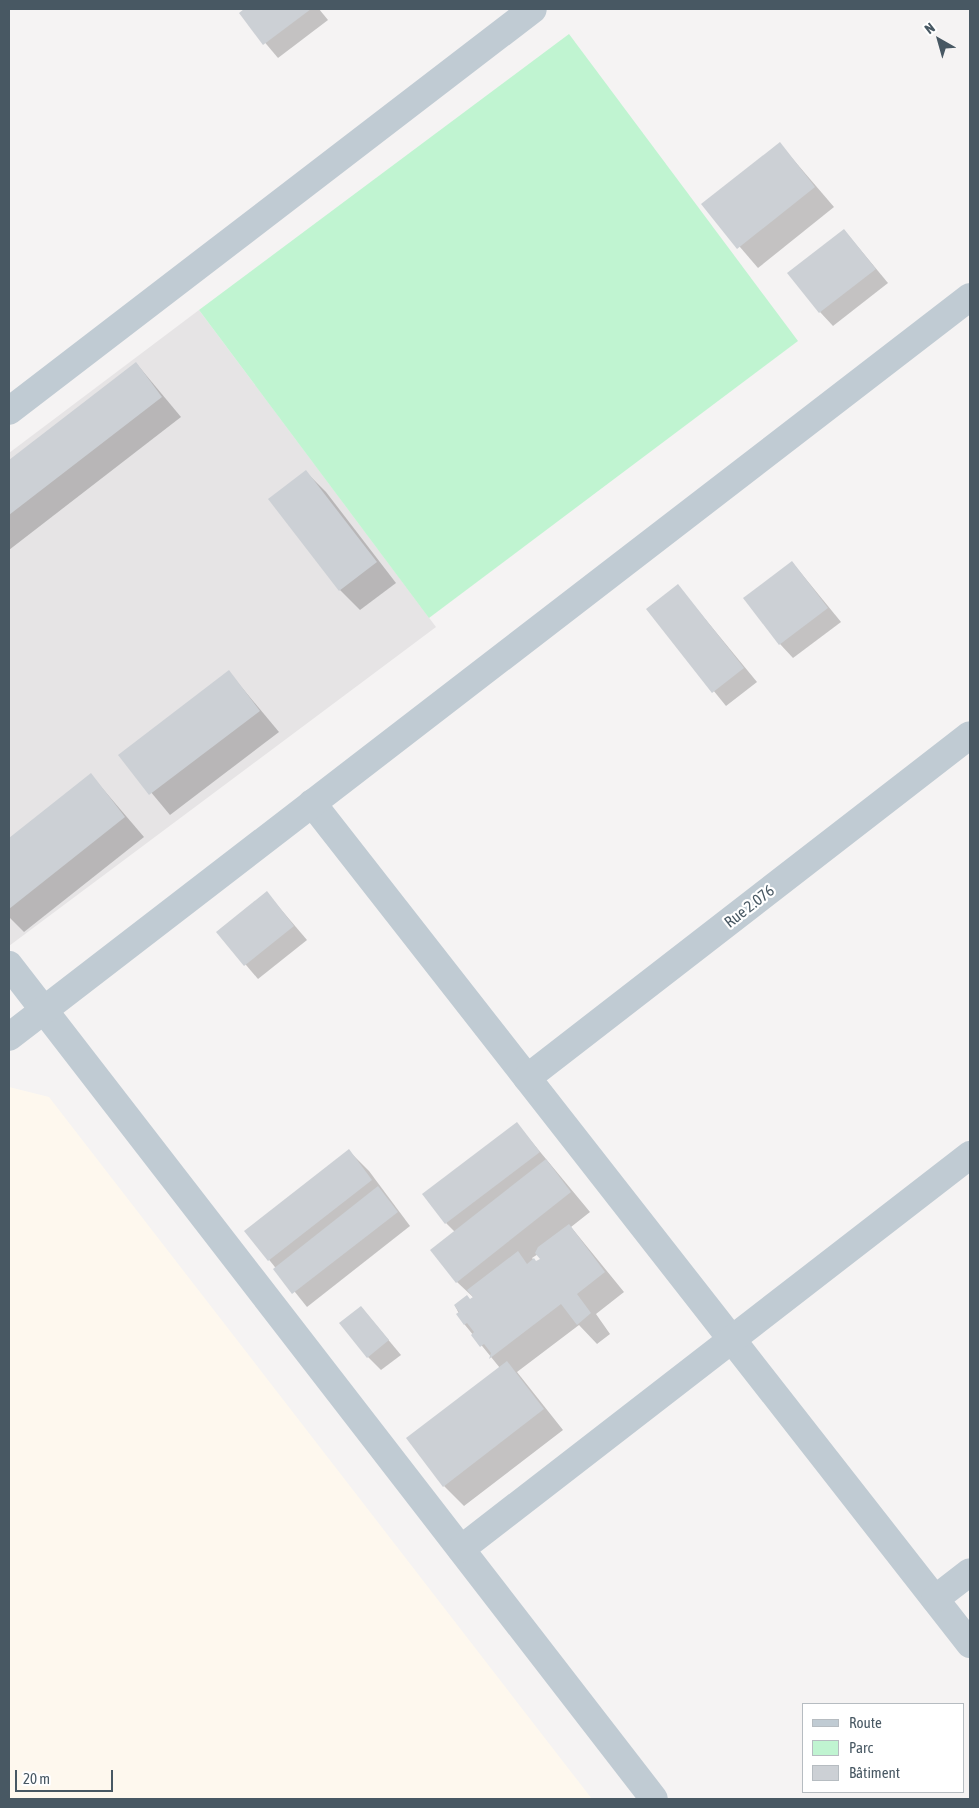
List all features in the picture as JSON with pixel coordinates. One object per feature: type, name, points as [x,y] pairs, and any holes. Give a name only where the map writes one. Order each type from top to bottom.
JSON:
[{"type":"street","points":[[9,411],[533,9]]},
{"type":"street","points":[[9,1037],[970,297]]},
{"type":"street","name":"Rue 2.076","points":[[527,1078],[970,734]]},
{"type":"street","points":[[312,803],[970,1644]]},
{"type":"street","points":[[9,965],[654,1799]]},
{"type":"street","points":[[461,1550],[970,1155]]},
{"type":"street","points":[[935,1599],[970,1572]]},
{"type":"shaded area","points":[[199,310],[436,627],[9,946],[9,453]]},
{"type":"shaded area","points":[[9,1087],[49,1097],[592,1799],[9,1799]]},
{"type":"green space","points":[[569,34],[798,341],[429,618],[199,310]]},
{"type":"building","points":[[244,9],[311,9],[263,45],[239,13]]},
{"type":"building","points":[[780,142],[815,187],[737,249],[701,204]]},
{"type":"building","points":[[844,229],[876,269],[819,313],[787,273]]},
{"type":"building","points":[[136,362],[162,397],[9,515],[9,460]]},
{"type":"building","points":[[306,470],[377,562],[339,591],[268,499]]},
{"type":"building","points":[[792,561],[828,608],[779,645],[743,598]]},
{"type":"building","points":[[678,584],[744,668],[712,693],[646,609]]},
{"type":"building","points":[[229,670],[260,711],[149,795],[118,755]]},
{"type":"building","points":[[91,773],[125,817],[9,909],[9,838]]},
{"type":"building","points":[[267,891],[294,926],[244,966],[216,932]]},
{"type":"building","points":[[517,1122],[540,1152],[445,1224],[422,1194]]},
{"type":"building","points":[[349,1149],[372,1180],[268,1261],[244,1231]]},
{"type":"building","points":[[546,1159],[571,1192],[456,1283],[430,1250]]},
{"type":"building","points":[[378,1186],[398,1212],[292,1294],[273,1269]]},
{"type":"building","points":[[569,1224],[605,1272],[577,1294],[591,1313],[577,1325],[561,1304],[489,1359],[491,1353],[484,1344],[480,1347],[471,1335],[474,1332],[467,1323],[464,1325],[456,1314],[459,1312],[454,1305],[467,1295],[470,1299],[473,1297],[467,1290],[518,1251],[527,1264],[534,1258],[536,1261],[540,1259],[535,1253],[538,1247]]},
{"type":"building","points":[[361,1306],[389,1340],[367,1358],[339,1323]]},
{"type":"building","points":[[507,1361],[544,1409],[443,1487],[406,1438]]}]
